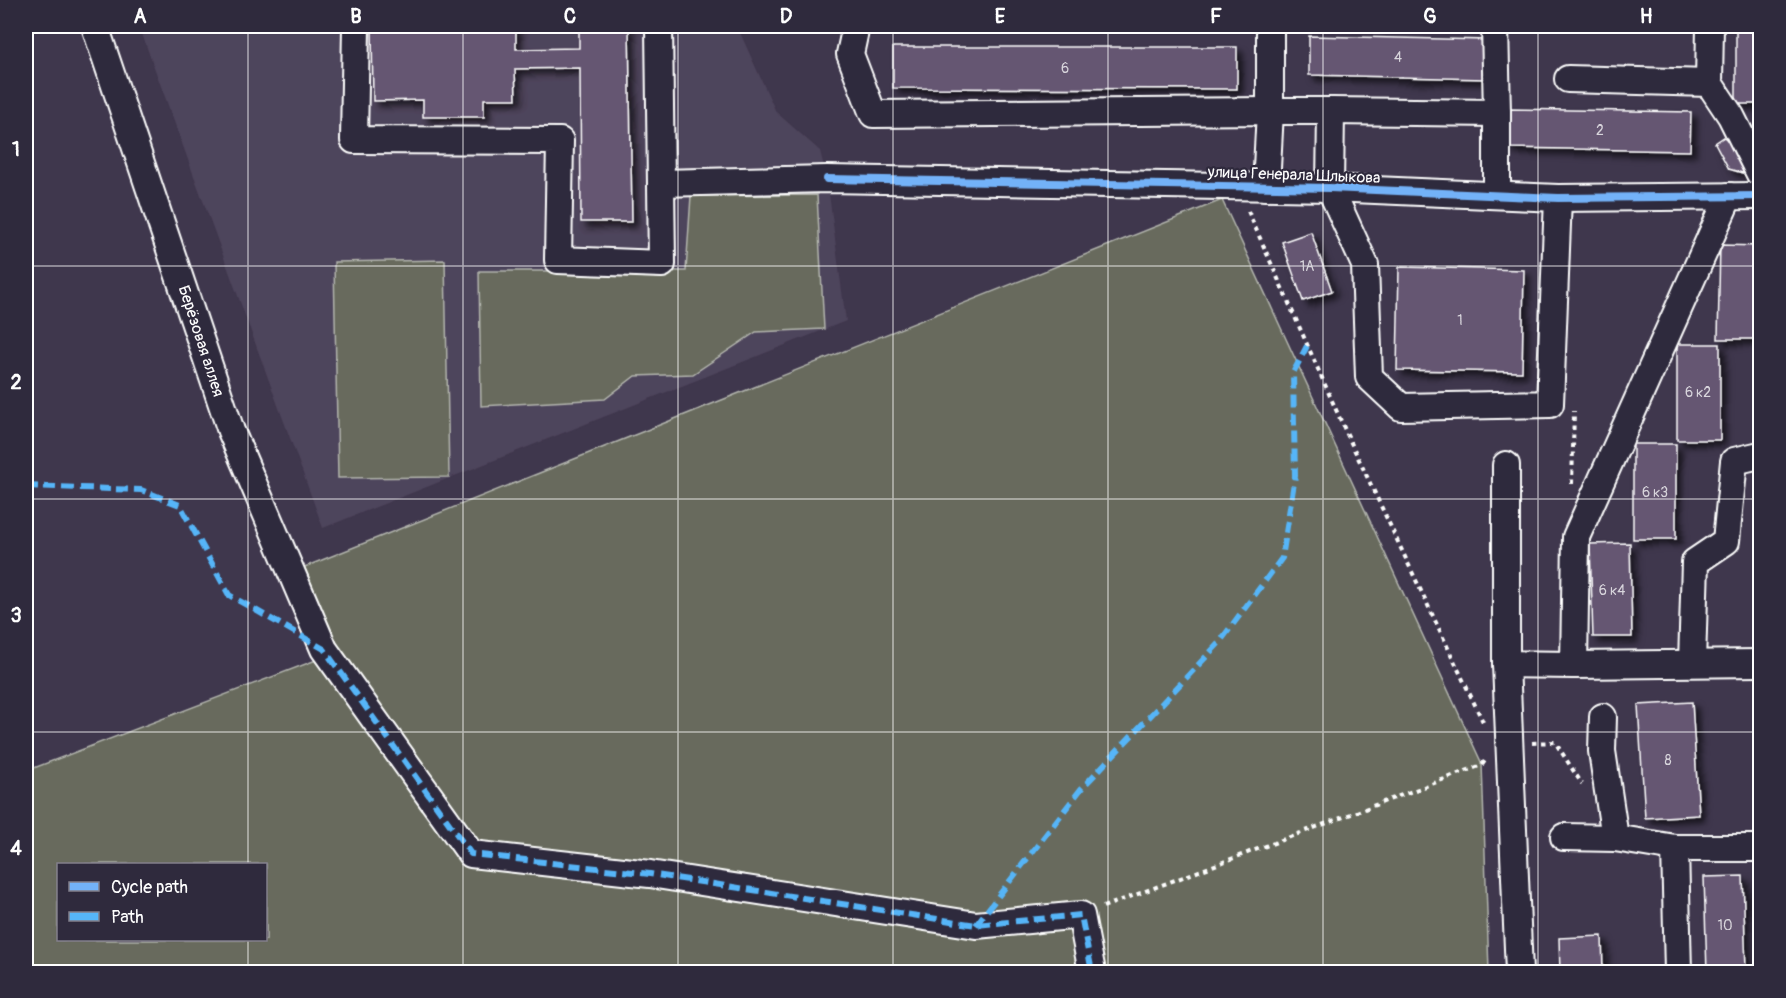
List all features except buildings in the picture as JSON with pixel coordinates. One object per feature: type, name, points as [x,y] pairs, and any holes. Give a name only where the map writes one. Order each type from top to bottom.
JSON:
[{"type":"street","name":"Берёзовая аллея","points":[[95,26],[231,431],[324,649],[471,854],[650,874],[976,925],[1081,915]]},
{"type":"street","points":[[356,26],[354,140],[560,141],[558,260],[662,264],[659,26]]},
{"type":"street","points":[[856,26],[850,54],[873,114],[1270,111],[1497,113]]},
{"type":"street","points":[[1255,187],[1270,111],[1270,26]]},
{"type":"street","points":[[1495,26],[1497,195]]},
{"type":"street","points":[[1710,26],[1710,83],[1731,116],[1761,174]]},
{"type":"street","points":[[1568,79],[1710,83]]},
{"type":"street","points":[[1331,111],[1330,188],[1365,265],[1369,377],[1401,407],[1550,404],[1558,198]]},
{"type":"street","name":"улица Генерала Шлыкова","points":[[661,183],[827,179],[1330,188],[1558,198],[1761,196]]},
{"type":"street","points":[[1574,665],[1576,537],[1730,196]]},
{"type":"street","points":[[1692,663],[1695,562],[1726,541],[1734,461],[1761,455]]},
{"type":"street","points":[[1506,465],[1506,664],[1520,972]]},
{"type":"street","points":[[1506,664],[1761,663]]},
{"type":"street","points":[[1603,717],[1602,751],[1615,838]]},
{"type":"street","points":[[1564,837],[1615,838],[1675,848],[1761,848]]},
{"type":"street","points":[[1675,848],[1678,972]]},
{"type":"street","points":[[1081,915],[1092,972]]},
{"type":"path","points":[[1255,187],[1249,219],[1380,505],[1485,726]]},
{"type":"path","points":[[1081,915],[1482,765],[1495,747],[1555,741],[1585,790]]},
{"type":"shaded area","points":[[139,26],[737,26],[776,112],[820,151],[827,179],[846,321],[323,528]]},
{"type":"green space","points":[[817,195],[824,329],[756,332],[693,374],[635,376],[605,399],[481,406],[479,271],[686,271],[691,196]]},
{"type":"green space","points":[[1222,200],[1482,764],[1489,972],[26,972],[26,771],[337,652],[302,568]]},
{"type":"green space","points":[[445,260],[449,477],[338,478],[334,262]]},
{"type":"marked path","points":[[976,925],[1081,789],[1219,643],[1282,558],[1295,476],[1293,373],[1307,346]]},
{"type":"marked path","points":[[26,486],[141,490],[180,505],[229,595],[324,649],[471,854],[650,874],[976,925],[1081,915],[1092,972]]},
{"type":"cycle path","points":[[827,179],[1330,188],[1558,198],[1760,196]]}]
